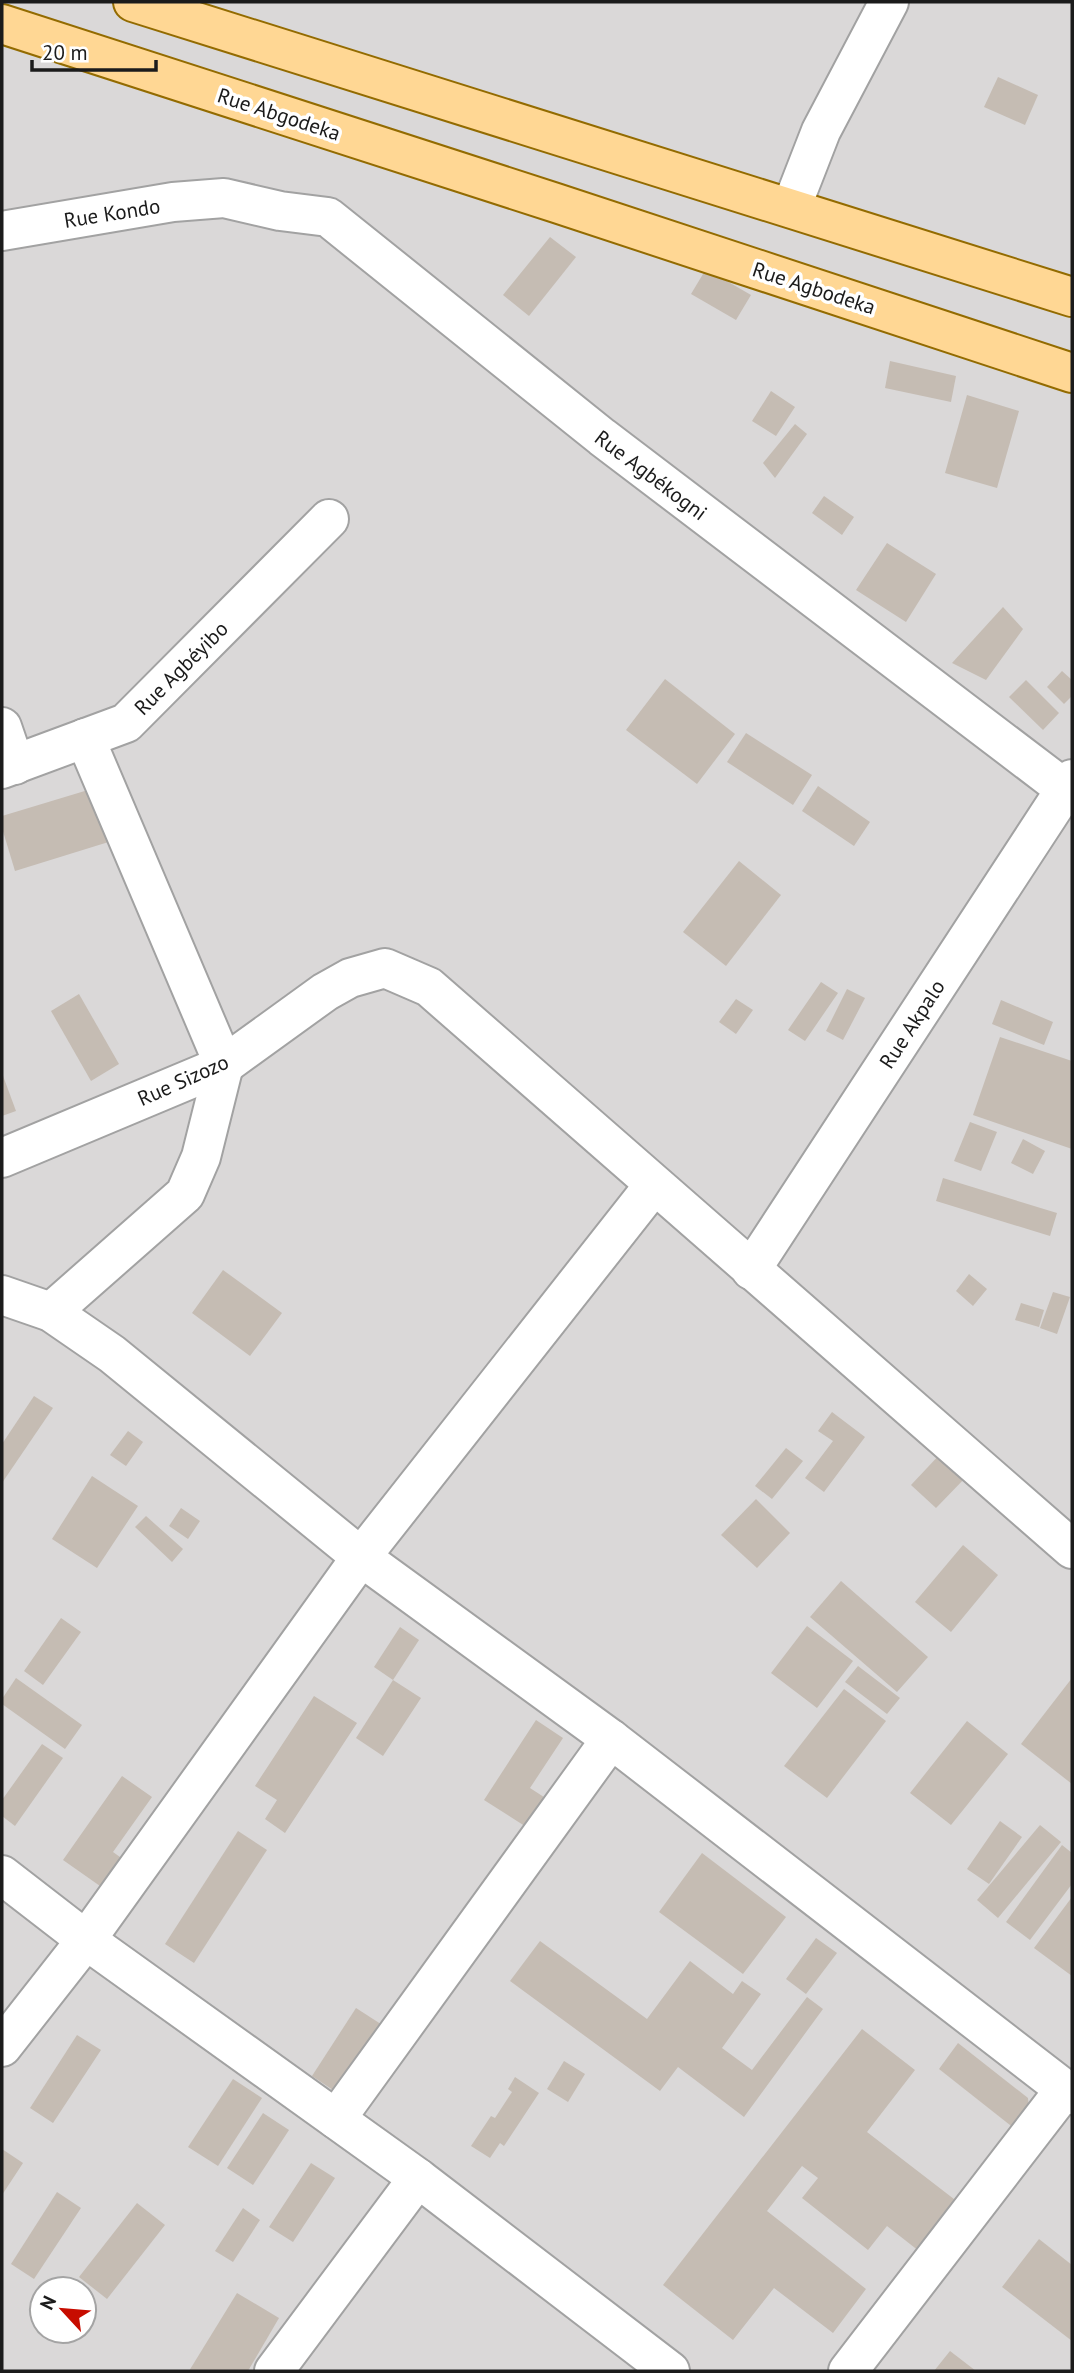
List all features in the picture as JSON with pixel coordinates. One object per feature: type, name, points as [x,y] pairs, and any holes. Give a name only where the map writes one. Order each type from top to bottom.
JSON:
[{"type":"main road","points":[[134,2],[1072,297]]},
{"type":"main road","name":"Rue Abgodeka","points":[[2,24],[556,202]]},
{"type":"main road","name":"Rue Agbodeka","points":[[556,202],[1072,373]]},
{"type":"street","points":[[791,208],[821,131],[889,2]]},
{"type":"street","name":"Rue Kondo","points":[[2,231],[173,202],[224,198]]},
{"type":"street","name":"Rue Agbékogni","points":[[224,198],[280,211],[328,217],[602,438],[1069,784]]},
{"type":"street","name":"Rue Agbéyibo","points":[[9,767],[127,723],[329,519]]},
{"type":"street","points":[[2,727],[9,767]]},
{"type":"street","points":[[51,1312],[185,1194],[201,1157],[224,1065],[85,738]]},
{"type":"street","name":"Rue Akpalo","points":[[751,1270],[1069,784]]},
{"type":"street","name":"Rue Sizozo","points":[[2,1158],[224,1065],[325,992],[350,978],[386,968],[429,987],[1072,1549]]},
{"type":"street","points":[[2,2048],[86,1940],[361,1557],[654,1185]]},
{"type":"street","points":[[2,1295],[51,1312],[112,1354],[361,1557],[611,1739],[1069,2092],[848,2371]]},
{"type":"street","points":[[336,2119],[611,1739]]},
{"type":"street","points":[[2,1875],[86,1940],[418,2178],[670,2371]]},
{"type":"street","points":[[274,2371],[418,2178]]},
{"type":"shaded area","points":[[2,2],[1072,2],[1072,2371],[2,2371]]},
{"type":"building","points":[[998,77],[1038,95],[1025,125],[984,107]]},
{"type":"building","points":[[550,237],[576,257],[529,316],[503,295]]},
{"type":"building","points":[[706,269],[751,295],[736,320],[691,294]]},
{"type":"building","points":[[890,361],[956,376],[951,402],[885,388]]},
{"type":"building","points":[[771,391],[795,407],[776,436],[752,421]]},
{"type":"building","points":[[967,395],[1019,411],[997,488],[945,473]]},
{"type":"building","points":[[795,424],[807,434],[775,478],[763,463]]},
{"type":"building","points":[[824,496],[854,517],[842,535],[812,513]]},
{"type":"building","points":[[887,543],[936,574],[906,622],[856,590]]},
{"type":"building","points":[[1003,607],[1023,629],[986,680],[952,663]]},
{"type":"building","points":[[1062,671],[1072,680],[1072,696],[1064,704],[1047,687]]},
{"type":"building","points":[[665,679],[735,734],[697,784],[626,730]]},
{"type":"building","points":[[1026,680],[1059,713],[1043,730],[1009,697]]},
{"type":"building","points":[[746,733],[812,775],[793,805],[727,762]]},
{"type":"building","points":[[818,786],[870,822],[854,846],[802,811]]},
{"type":"building","points":[[98,787],[115,840],[15,871],[2,828],[2,816]]},
{"type":"building","points":[[739,861],[781,895],[726,966],[683,932]]},
{"type":"building","points":[[821,982],[838,993],[805,1041],[788,1030]]},
{"type":"building","points":[[847,989],[865,998],[843,1040],[826,1031]]},
{"type":"building","points":[[79,994],[119,1064],[91,1081],[51,1011]]},
{"type":"building","points":[[736,999],[753,1010],[736,1034],[719,1022]]},
{"type":"building","points":[[1001,1000],[1053,1022],[1044,1045],[992,1024]]},
{"type":"building","points":[[1000,1037],[1072,1061],[1072,1149],[973,1115]]},
{"type":"building","points":[[2,1073],[16,1111],[2,1116]]},
{"type":"building","points":[[970,1122],[997,1132],[981,1171],[954,1161]]},
{"type":"building","points":[[1023,1139],[1045,1151],[1033,1174],[1011,1163]]},
{"type":"building","points":[[943,1178],[1057,1213],[1050,1236],[936,1201]]},
{"type":"building","points":[[223,1270],[282,1313],[250,1356],[192,1313]]},
{"type":"building","points":[[969,1274],[987,1289],[973,1306],[956,1291]]},
{"type":"building","points":[[1053,1292],[1070,1297],[1057,1334],[1040,1328]]},
{"type":"building","points":[[1021,1303],[1044,1310],[1039,1327],[1015,1320]]},
{"type":"building","points":[[34,1396],[53,1408],[2,1483],[2,1444]]},
{"type":"building","points":[[832,1412],[865,1437],[824,1492],[805,1478],[833,1441],[818,1431]]},
{"type":"building","points":[[128,1431],[143,1442],[126,1466],[110,1455]]},
{"type":"building","points":[[786,1448],[803,1461],[772,1499],[755,1486]]},
{"type":"building","points":[[943,1451],[968,1475],[936,1508],[911,1485]]},
{"type":"building","points":[[92,1476],[138,1506],[97,1568],[52,1539]]},
{"type":"building","points":[[756,1499],[790,1533],[757,1568],[721,1535]]},
{"type":"building","points":[[181,1508],[200,1521],[188,1539],[169,1526]]},
{"type":"building","points":[[146,1516],[183,1549],[172,1562],[135,1527]]},
{"type":"building","points":[[963,1545],[998,1575],[951,1632],[915,1602]]},
{"type":"building","points":[[841,1581],[928,1657],[897,1692],[810,1617]]},
{"type":"building","points":[[61,1618],[81,1632],[43,1685],[24,1671]]},
{"type":"building","points":[[807,1626],[853,1661],[817,1708],[771,1673]]},
{"type":"building","points":[[400,1627],[419,1640],[393,1680],[374,1667]]},
{"type":"building","points":[[858,1666],[900,1698],[887,1714],[845,1682]]},
{"type":"building","points":[[16,1678],[82,1725],[65,1749],[2,1704],[2,1699]]},
{"type":"building","points":[[1072,1678],[1072,1784],[1021,1744]]},
{"type":"building","points":[[393,1680],[421,1698],[383,1756],[356,1738]]},
{"type":"building","points":[[844,1689],[886,1721],[827,1798],[784,1766]]},
{"type":"building","points":[[314,1696],[357,1723],[285,1833],[265,1819],[277,1800],[255,1786]]},
{"type":"building","points":[[536,1720],[563,1738],[530,1788],[550,1801],[531,1830],[484,1800]]},
{"type":"building","points":[[967,1721],[1008,1754],[951,1825],[910,1793]]},
{"type":"building","points":[[42,1744],[63,1758],[15,1826],[2,1816],[2,1800]]},
{"type":"building","points":[[122,1776],[152,1797],[113,1852],[131,1865],[110,1893],[63,1860]]},
{"type":"building","points":[[1000,1821],[1022,1837],[989,1884],[967,1869]]},
{"type":"building","points":[[1040,1825],[1061,1842],[998,1918],[977,1900]]},
{"type":"building","points":[[238,1831],[267,1850],[194,1963],[165,1944]]},
{"type":"building","points":[[1062,1845],[1072,1853],[1072,1884],[1030,1940],[1006,1922]]},
{"type":"building","points":[[702,1853],[786,1917],[743,1974],[659,1912]]},
{"type":"building","points":[[1072,1897],[1072,1976],[1034,1948]]},
{"type":"building","points":[[816,1938],[837,1953],[806,1994],[786,1979]]},
{"type":"building","points":[[540,1941],[647,2019],[690,1961],[733,1994],[742,1981],[761,1994],[722,2048],[752,2070],[807,1997],[823,2009],[744,2117],[678,2067],[660,2091],[510,1981]]},
{"type":"building","points":[[356,2008],[387,2028],[342,2096],[312,2076]]},
{"type":"building","points":[[862,2029],[915,2070],[867,2132],[963,2206],[924,2255],[887,2226],[868,2250],[802,2198],[818,2178],[802,2166],[767,2211],[866,2289],[833,2333],[774,2288],[733,2340],[663,2285]]},
{"type":"building","points":[[77,2035],[101,2050],[53,2123],[30,2108]]},
{"type":"building","points":[[958,2043],[1028,2098],[1029,2109],[1015,2129],[939,2069]]},
{"type":"building","points":[[564,2061],[585,2074],[568,2102],[547,2089]]},
{"type":"building","points":[[515,2077],[539,2093],[504,2146],[500,2143],[490,2158],[471,2146],[491,2116],[495,2118],[512,2092],[508,2089]]},
{"type":"building","points":[[233,2079],[262,2098],[218,2166],[188,2147]]},
{"type":"building","points":[[263,2113],[289,2130],[253,2185],[227,2168]]},
{"type":"building","points":[[2,2149],[23,2163],[2,2195]]},
{"type":"building","points":[[311,2163],[335,2178],[293,2242],[269,2227]]},
{"type":"building","points":[[57,2192],[81,2208],[37,2275],[28,2275],[11,2264]]},
{"type":"building","points":[[137,2203],[165,2225],[107,2299],[98,2292],[98,2275],[81,2275]]},
{"type":"building","points":[[243,2208],[260,2220],[233,2262],[215,2251]]},
{"type":"building","points":[[1039,2239],[1072,2265],[1072,2341],[1002,2287]]},
{"type":"building","points":[[237,2293],[279,2318],[248,2371],[189,2371]]},
{"type":"building","points":[[950,2351],[976,2371],[934,2371]]}]
